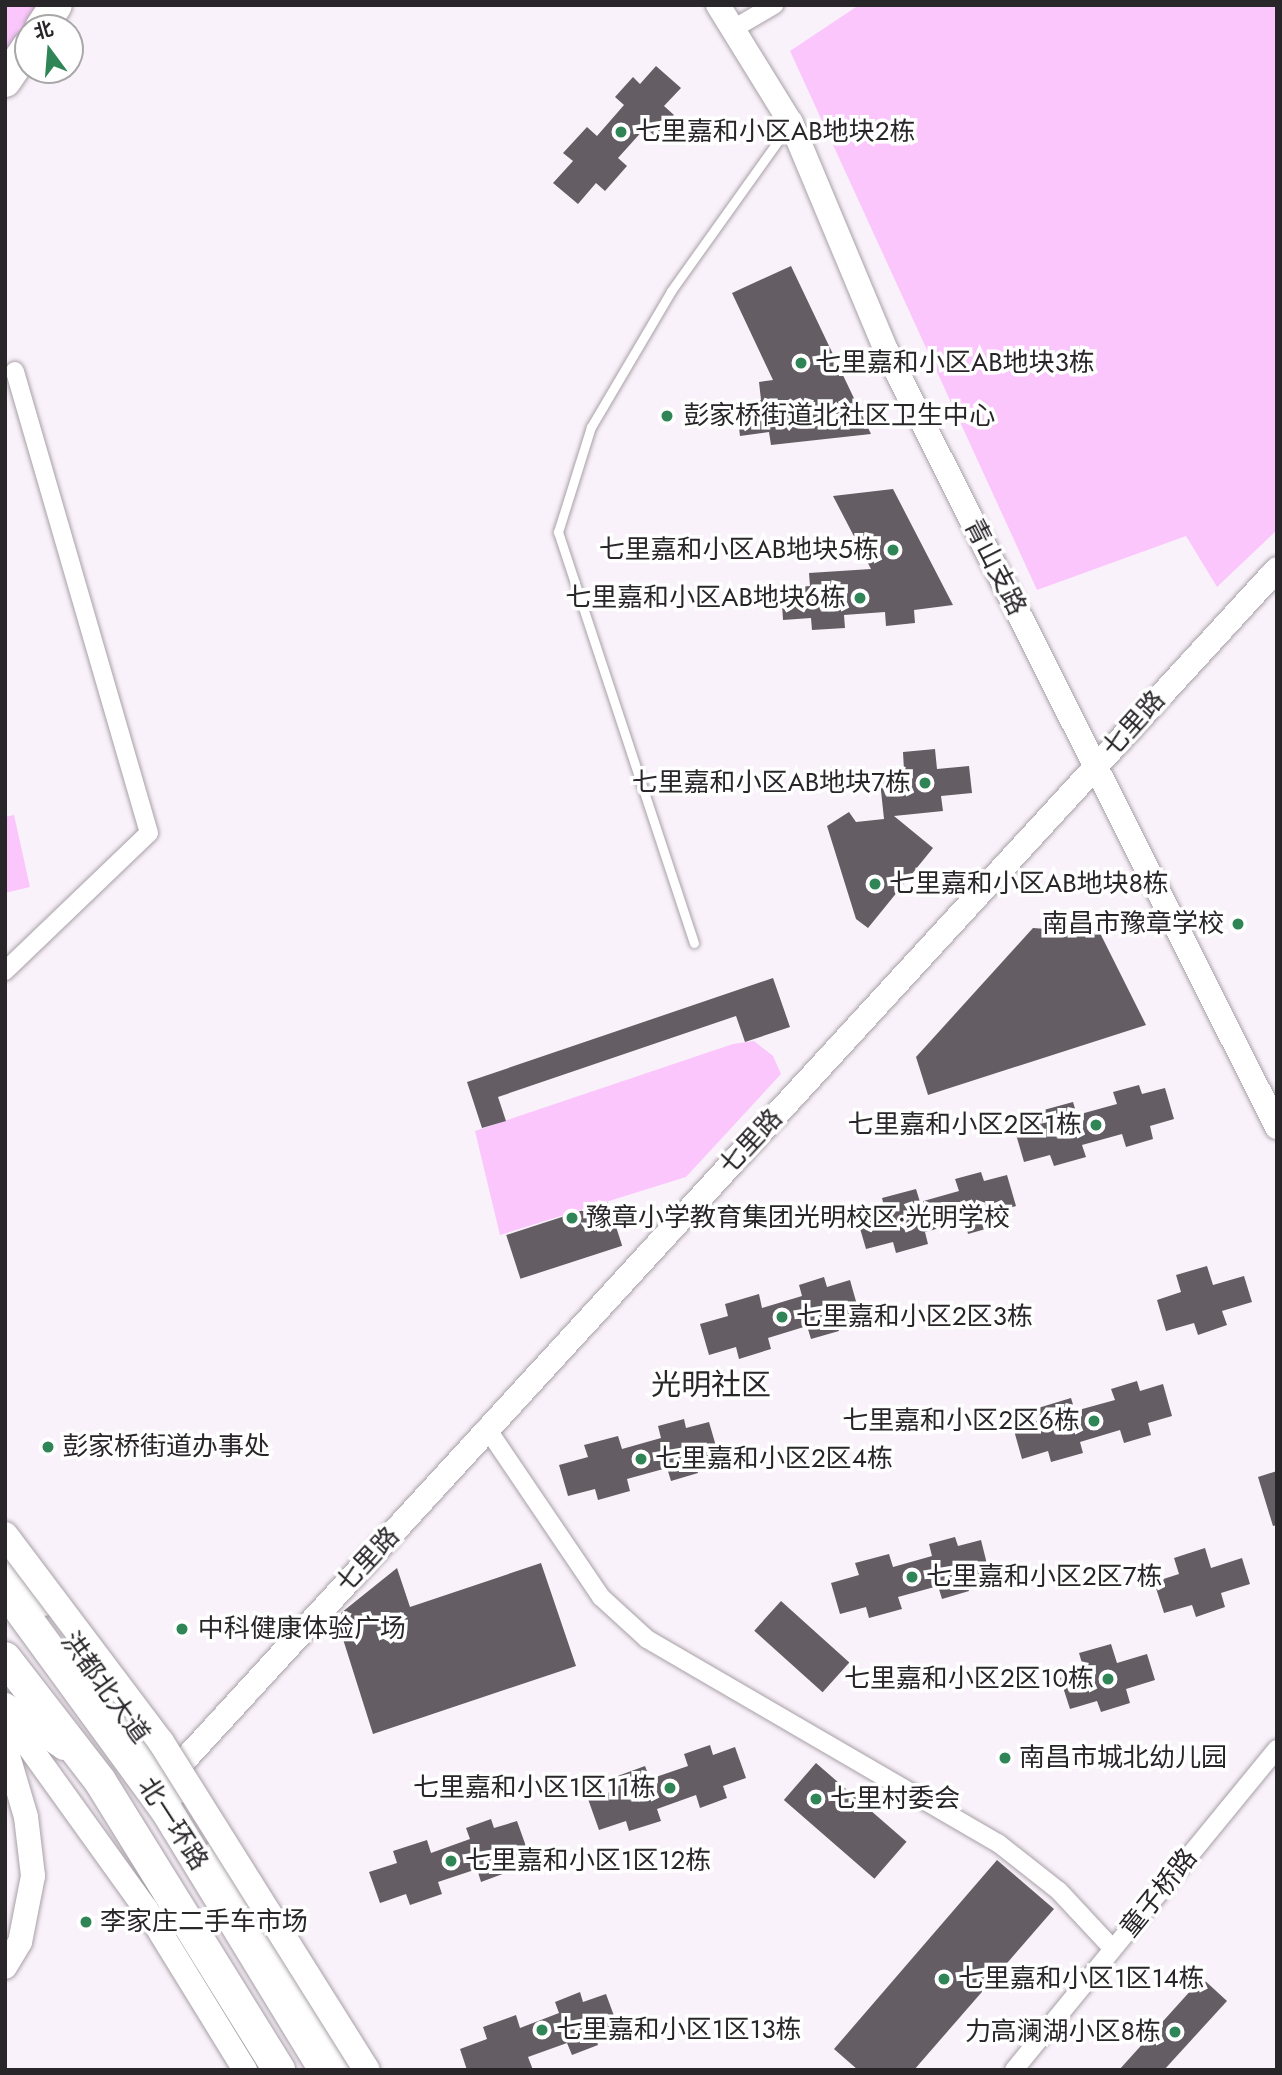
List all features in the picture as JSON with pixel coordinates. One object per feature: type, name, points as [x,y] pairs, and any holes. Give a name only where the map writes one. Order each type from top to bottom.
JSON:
[{"type":"highway","name":"北一环路","points":[[5,1589],[167,1811],[325,2070]]},
{"type":"highway","name":"北一环路","points":[[5,1658],[100,1781],[279,2070]]},
{"type":"main road","points":[[5,1535],[161,1742],[366,2070]]},
{"type":"main road","name":"洪都北大道","points":[[5,1564],[36,1591],[169,1777],[349,2070]]},
{"type":"main road","points":[[5,1706],[57,1739],[84,1769],[270,2070]]},
{"type":"street","name":"青山支路","points":[[718,5],[791,123],[886,350],[1277,1127]]},
{"type":"street","points":[[733,29],[774,5]]},
{"type":"street","points":[[5,971],[149,833],[15,371]]},
{"type":"street","name":"七里路","points":[[169,1777],[1277,569]]},
{"type":"street","points":[[488,1430],[601,1597],[647,1639],[998,1843],[1059,1891],[1113,1949]]},
{"type":"street","points":[[5,1713],[146,1909],[245,2070]]},
{"type":"street","points":[[5,1746],[26,1817],[33,1876],[20,1942],[5,1967]]},
{"type":"street","name":"童子桥路","points":[[1014,2070],[1277,1749]]},
{"type":"lane","points":[[694,943],[558,532],[591,427],[671,291],[791,123]]},
{"type":"shaded area","points":[[5,5],[39,5],[33,14],[14,14],[14,46],[10,52],[5,44]]},
{"type":"shaded area","points":[[859,5],[1277,5],[1277,530],[1217,587],[1186,536],[1037,590],[790,51]]},
{"type":"shaded area","points":[[14,815],[30,887],[5,893],[5,817]]},
{"type":"shaded area","points":[[754,1041],[773,1056],[781,1074],[686,1177],[500,1235],[475,1131],[733,1044]]},
{"type":"building","name":"七里嘉和小区AB地块2栋","points":[[656,66],[681,88],[664,106],[674,115],[655,136],[645,128],[618,158],[627,166],[605,191],[596,183],[578,204],[553,183],[573,161],[563,153],[587,127],[597,136],[624,105],[615,97],[633,77],[640,84]]},
{"type":"building","name":"七里嘉和小区AB地块3栋","points":[[791,266],[871,434],[771,445],[769,432],[740,436],[736,403],[761,400],[759,382],[773,380],[732,293]]},
{"type":"building","points":[[893,489],[953,605],[914,610],[915,623],[886,626],[885,612],[844,615],[845,628],[812,630],[811,618],[783,620],[781,588],[810,586],[809,573],[871,569],[833,496]]},
{"type":"building","name":"七里嘉和小区AB地块8栋","points":[[935,749],[937,769],[969,766],[972,793],[941,796],[943,811],[894,816],[933,848],[868,928],[856,919],[827,826],[849,812],[856,822],[884,819],[879,772],[904,770],[903,752]]},
{"type":"building","points":[[1033,928],[1100,933],[1146,1025],[928,1095],[916,1057]]},
{"type":"building","points":[[773,978],[790,1027],[745,1042],[736,1016],[498,1097],[506,1121],[482,1128],[467,1082]]},
{"type":"building","name":"七里嘉和小区2区1栋","points":[[1139,1085],[1142,1094],[1165,1088],[1174,1119],[1150,1126],[1153,1139],[1126,1147],[1122,1134],[1082,1145],[1086,1157],[1054,1166],[1050,1155],[1024,1162],[1015,1131],[1043,1123],[1040,1111],[1073,1102],[1077,1115],[1117,1104],[1113,1092]]},
{"type":"building","points":[[981,1172],[984,1181],[1007,1175],[1016,1206],[992,1213],[996,1226],[968,1234],[965,1221],[925,1232],[928,1244],[896,1253],[893,1242],[866,1249],[857,1218],[885,1210],[882,1198],[916,1189],[920,1202],[959,1191],[955,1179]]},
{"type":"building","points":[[608,1202],[622,1246],[520,1279],[506,1235]]},
{"type":"building","points":[[1207,1266],[1213,1285],[1244,1276],[1252,1302],[1222,1311],[1227,1325],[1198,1335],[1194,1323],[1166,1331],[1157,1300],[1181,1292],[1176,1275]]},
{"type":"building","name":"七里嘉和小区2区3栋","points":[[824,1277],[827,1287],[850,1280],[859,1312],[835,1319],[839,1331],[811,1339],[807,1326],[768,1338],[771,1349],[739,1359],[736,1347],[709,1355],[700,1324],[728,1316],[725,1304],[759,1294],[762,1308],[802,1296],[799,1285]]},
{"type":"building","name":"七里嘉和小区2区6栋","points":[[1137,1381],[1140,1391],[1163,1384],[1172,1416],[1148,1423],[1151,1435],[1124,1443],[1120,1430],[1080,1442],[1083,1453],[1051,1462],[1048,1451],[1022,1459],[1013,1427],[1041,1420],[1038,1408],[1071,1398],[1075,1411],[1115,1400],[1111,1389]]},
{"type":"building","name":"七里嘉和小区2区4栋","points":[[684,1419],[686,1428],[709,1422],[718,1453],[695,1460],[698,1473],[671,1481],[667,1468],[627,1479],[630,1491],[598,1500],[595,1489],[568,1496],[559,1465],[588,1457],[584,1445],[618,1436],[622,1449],[661,1438],[658,1426]]},
{"type":"building","points":[[1277,1471],[1277,1525],[1273,1526],[1258,1477]]},
{"type":"building","name":"七里嘉和小区2区7栋","points":[[955,1537],[958,1546],[981,1540],[989,1572],[966,1578],[969,1591],[942,1599],[938,1586],[898,1597],[902,1609],[869,1618],[866,1607],[840,1614],[831,1583],[859,1575],[855,1563],[889,1554],[893,1567],[932,1556],[929,1544]]},
{"type":"building","points":[[1205,1548],[1211,1568],[1242,1558],[1250,1584],[1221,1593],[1225,1607],[1196,1617],[1192,1605],[1164,1613],[1154,1582],[1179,1574],[1174,1558]]},
{"type":"building","points":[[541,1563],[576,1666],[373,1734],[336,1617],[397,1568],[410,1607]]},
{"type":"building","points":[[781,1601],[849,1663],[823,1692],[754,1631]]},
{"type":"building","name":"七里嘉和小区2区10栋","points":[[1111,1644],[1117,1663],[1147,1654],[1155,1680],[1126,1689],[1130,1703],[1101,1712],[1097,1701],[1070,1709],[1060,1678],[1084,1670],[1079,1653]]},
{"type":"building","name":"七里嘉和小区1区11栋","points":[[710,1745],[713,1755],[735,1747],[746,1778],[723,1786],[727,1798],[700,1808],[696,1795],[657,1809],[661,1821],[629,1831],[626,1821],[599,1830],[588,1799],[616,1790],[612,1778],[645,1766],[650,1779],[688,1766],[684,1754]]},
{"type":"building","points":[[816,1763],[907,1842],[874,1879],[784,1800]]},
{"type":"building","name":"七里嘉和小区1区12栋","points":[[491,1819],[494,1828],[517,1821],[528,1852],[504,1860],[508,1872],[481,1882],[477,1869],[438,1882],[442,1894],[410,1905],[406,1894],[380,1903],[369,1872],[397,1863],[393,1851],[427,1840],[431,1853],[470,1839],[466,1828]]},
{"type":"building","name":"七里嘉和小区1区14栋","points":[[997,1860],[1054,1909],[914,2070],[858,2070],[834,2049]]},
{"type":"building","name":"力高澜湖小区8栋","points":[[1202,1978],[1227,2001],[1164,2070],[1119,2070]]},
{"type":"building","name":"七里嘉和小区1区13栋","points":[[580,1992],[583,2002],[606,1994],[617,2024],[594,2033],[598,2045],[572,2055],[567,2043],[528,2057],[533,2070],[467,2070],[460,2049],[487,2039],[483,2027],[516,2015],[520,2028],[559,2013],[555,2002]]},
{"type":"place","name":"七里嘉和小区AB地块2栋","points":[[621,132]]},
{"type":"place","name":"七里嘉和小区AB地块3栋","points":[[801,363]]},
{"type":"place","name":"彭家桥街道北社区卫生中心","points":[[667,416]]},
{"type":"place","name":"七里嘉和小区AB地块5栋","points":[[893,550]]},
{"type":"place","name":"七里嘉和小区AB地块6栋","points":[[860,598]]},
{"type":"place","name":"七里嘉和小区AB地块7栋","points":[[925,783]]},
{"type":"place","name":"七里嘉和小区AB地块8栋","points":[[875,884]]},
{"type":"place","name":"南昌市豫章学校","points":[[1238,924]]},
{"type":"place","name":"七里嘉和小区2区1栋","points":[[1096,1125]]},
{"type":"place","name":"豫章小学教育集团光明校区·光明学校","points":[[572,1218]]},
{"type":"place","name":"七里嘉和小区2区3栋","points":[[782,1317]]},
{"type":"place","name":"七里嘉和小区2区6栋","points":[[1094,1421]]},
{"type":"place","name":"彭家桥街道办事处","points":[[48,1447]]},
{"type":"place","name":"七里嘉和小区2区4栋","points":[[641,1459]]},
{"type":"place","name":"七里嘉和小区2区7栋","points":[[912,1577]]},
{"type":"place","name":"中科健康体验广场","points":[[182,1629]]},
{"type":"place","name":"七里嘉和小区2区10栋","points":[[1108,1679]]},
{"type":"place","name":"南昌市城北幼儿园","points":[[1005,1758]]},
{"type":"place","name":"七里嘉和小区1区11栋","points":[[670,1788]]},
{"type":"place","name":"七里村委会","points":[[816,1799]]},
{"type":"place","name":"七里嘉和小区1区12栋","points":[[451,1861]]},
{"type":"place","name":"李家庄二手车市场","points":[[86,1922]]},
{"type":"place","name":"七里嘉和小区1区14栋","points":[[944,1979]]},
{"type":"place","name":"七里嘉和小区1区13栋","points":[[542,2030]]},
{"type":"place","name":"力高澜湖小区8栋","points":[[1175,2032]]},
{"type":"district","name":"光明社区","points":[[711,1385]]}]
